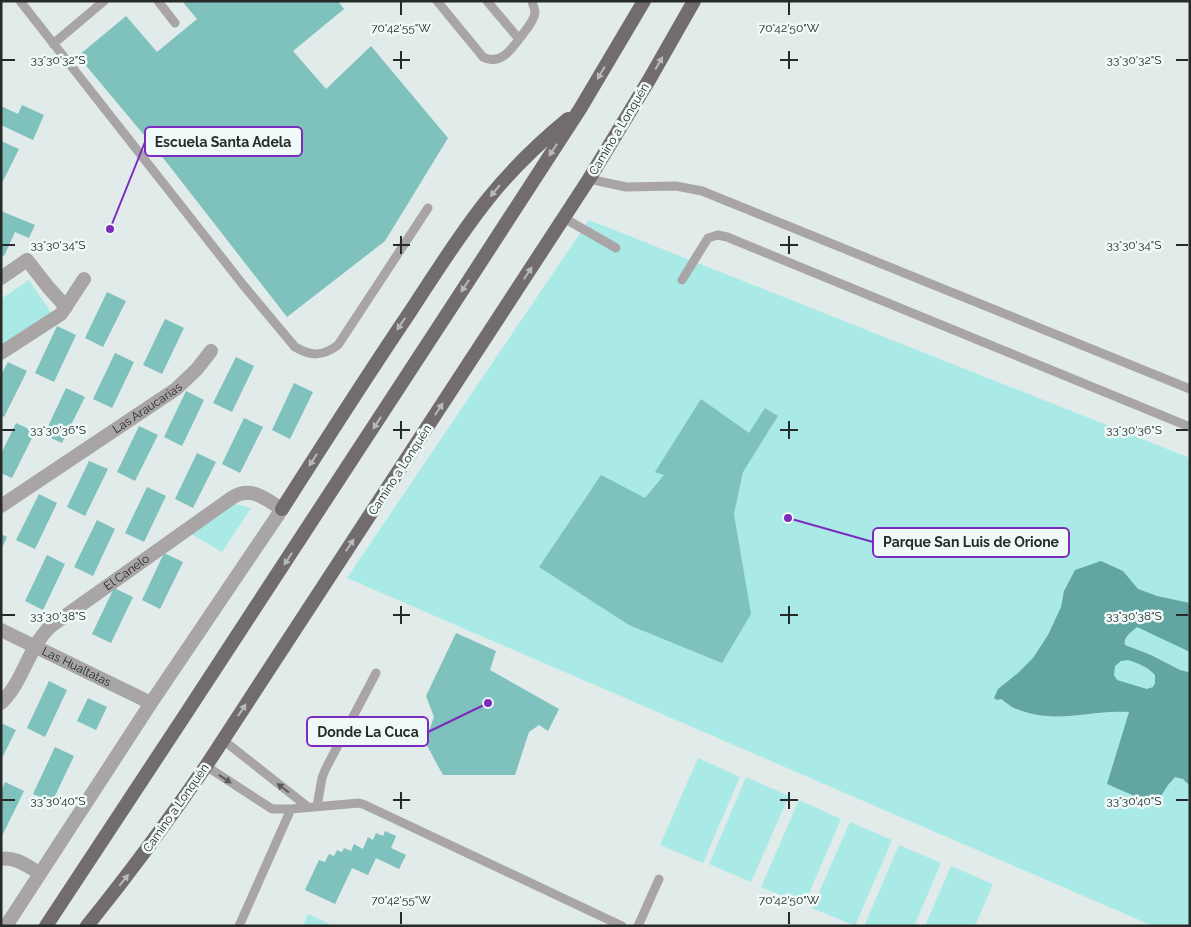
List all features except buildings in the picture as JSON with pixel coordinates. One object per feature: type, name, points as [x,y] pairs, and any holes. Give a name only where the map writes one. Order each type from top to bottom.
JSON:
[{"type":"main road","points":[[46,926],[580,109],[644,1]]},
{"type":"main road","name":"Camino a Lonquén","points":[[87,926],[170,819],[206,766],[589,180],[694,1]]},
{"type":"main road","points":[[282,509],[399,327],[488,199],[524,158],[580,109]]},
{"type":"street","points":[[1,278],[28,260],[66,307]]},
{"type":"street","points":[[1,353],[61,314],[84,279]]},
{"type":"street","name":"Las Araucarias","points":[[1,506],[176,389],[197,369],[211,351]]},
{"type":"street","name":"El Canelo","points":[[1,703],[12,689],[35,646],[51,626],[238,494],[245,492],[255,493],[282,509]]},
{"type":"street","points":[[6,926],[151,703],[282,509]]},
{"type":"street","name":"Las Hualtatas","points":[[1,630],[151,703]]},
{"type":"street","points":[[1,859],[15,860],[40,873]]},
{"type":"lane","points":[[20,1],[244,286],[295,347],[306,353],[317,354],[331,350],[338,345],[428,208]]},
{"type":"lane","points":[[53,44],[104,1]]},
{"type":"lane","points":[[158,1],[175,23]]},
{"type":"lane","points":[[437,1],[482,58],[489,61],[497,60],[510,52],[532,22],[535,14],[532,1]]},
{"type":"lane","points":[[487,1],[519,40]]},
{"type":"lane","points":[[589,180],[626,187],[676,186],[702,191],[1190,389]]},
{"type":"lane","points":[[564,218],[616,248]]},
{"type":"lane","points":[[682,280],[708,238],[718,235],[1190,427]]},
{"type":"lane","points":[[312,806],[325,770],[376,673]]},
{"type":"lane","points":[[223,740],[312,806]]},
{"type":"lane","points":[[206,766],[272,809],[359,803],[365,805],[622,926]]},
{"type":"lane","points":[[239,926],[291,809]]},
{"type":"lane","points":[[638,926],[659,879]]},
{"type":"shaded area","points":[[589,220],[1190,458],[1190,926],[1153,926],[347,578]]},
{"type":"shaded area","points":[[29,280],[52,314],[1,346],[1,299]]},
{"type":"shaded area","points":[[235,504],[251,508],[222,552],[191,534]]},
{"type":"shaded area","points":[[1101,561],[1123,571],[1138,589],[1157,596],[1190,603],[1190,652],[1137,627],[1125,640],[1125,645],[1151,655],[1180,670],[1190,671],[1190,786],[1183,779],[1175,777],[1155,805],[1107,784],[1129,712],[1044,716],[1014,708],[1001,699],[997,700],[994,698],[998,689],[1033,658],[1048,635],[1061,607],[1064,591],[1075,570]],"holes":[[[1128,660],[1139,664],[1155,675],[1153,687],[1147,689],[1117,680],[1114,675],[1115,666],[1121,661]]]},
{"type":"shaded area","points":[[698,758],[740,777],[703,863],[660,845]]},
{"type":"shaded area","points":[[746,777],[789,796],[751,882],[709,864]]},
{"type":"shaded area","points":[[799,800],[841,819],[804,905],[761,887]]},
{"type":"shaded area","points":[[850,822],[892,840],[855,926],[812,908]]},
{"type":"shaded area","points":[[899,845],[941,863],[914,926],[864,926]]},
{"type":"shaded area","points":[[951,866],[993,884],[975,926],[925,926]]},
{"type":"shaded area","points":[[308,914],[334,926],[303,926]]},
{"type":"place","name":"Escuela Santa Adela","points":[[110,229]]},
{"type":"place","name":"Parque San Luis de Orione","points":[[788,518]]},
{"type":"place","name":"Donde La Cuca","points":[[488,703]]}]
